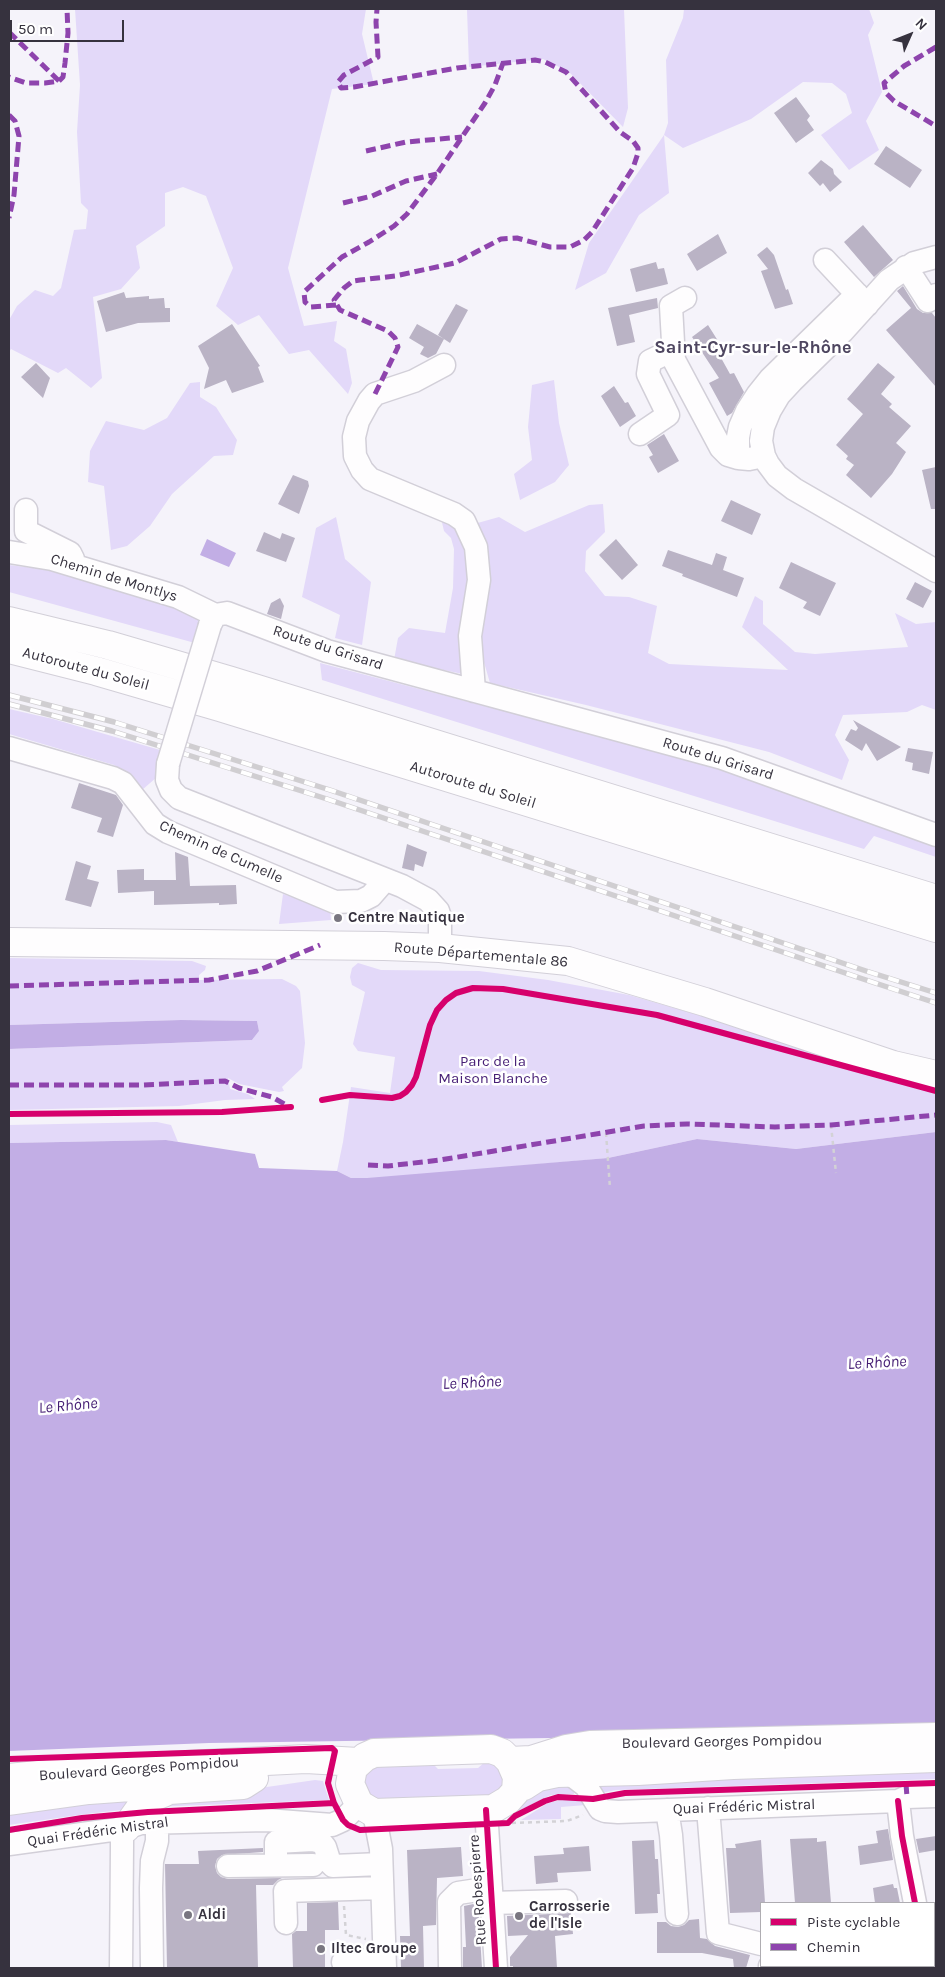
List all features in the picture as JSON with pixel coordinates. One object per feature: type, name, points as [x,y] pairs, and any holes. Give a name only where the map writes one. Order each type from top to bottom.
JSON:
[{"type":"main road","name":"Autoroute du Soleil","points":[[9,621],[108,644],[936,899]]},
{"type":"main road","name":"Autoroute du Soleil","points":[[9,649],[96,671],[220,707],[936,928]]},
{"type":"main road","name":"Route Départementale 86","points":[[9,942],[344,945],[440,948],[568,961],[705,1002],[892,1065],[936,1075]]},
{"type":"main road","name":"Boulevard Georges Pompidou","points":[[360,1791],[374,1753],[491,1749],[502,1753],[510,1760],[539,1759],[566,1749],[590,1745],[936,1737]]},
{"type":"main road","name":"Boulevard Georges Pompidou","points":[[9,1778],[86,1770],[306,1758],[360,1791]]},
{"type":"main road","name":"Boulevard Georges Pompidou","points":[[9,1801],[89,1790],[320,1773],[329,1775],[360,1791],[497,1816],[500,1806],[516,1790],[546,1774],[936,1758]]},
{"type":"main road","points":[[510,1760],[517,1777],[516,1790]]},
{"type":"main road","points":[[126,1828],[141,1806],[153,1797],[169,1790],[243,1785],[254,1778]]},
{"type":"street","points":[[738,458],[738,437],[746,411],[770,379],[862,299],[906,267],[936,257]]},
{"type":"street","points":[[825,260],[862,299]]},
{"type":"street","points":[[906,267],[928,301],[936,295]]},
{"type":"street","points":[[685,298],[671,306],[674,360],[721,448],[728,455],[738,458],[750,459],[764,456]]},
{"type":"street","points":[[862,299],[779,396],[770,410],[763,427],[761,441],[764,456],[778,476],[794,489],[936,571]]},
{"type":"street","points":[[640,434],[668,415],[648,374],[650,361],[673,350]]},
{"type":"street","points":[[444,365],[414,381],[375,394],[358,421],[354,438],[355,456],[362,470],[370,479],[454,514],[464,521],[476,547],[479,580],[470,636],[474,691]]},
{"type":"street","points":[[20,525],[70,554],[79,567]]},
{"type":"street","name":"Chemin de Montlys","points":[[9,552],[52,559],[178,596],[212,620]]},
{"type":"street","name":"Route du Grisard","points":[[212,620],[227,614],[327,650],[722,758],[936,834]]},
{"type":"street","points":[[212,620],[168,764],[167,780],[171,790],[179,798],[420,895],[434,906],[440,917],[440,948]]},
{"type":"street","name":"Chemin de Cumelle","points":[[9,748],[113,778],[123,783],[155,824],[168,832],[335,902],[361,901],[371,896],[385,880]]},
{"type":"street","points":[[569,1773],[586,1786],[600,1808]]},
{"type":"street","points":[[343,1962],[385,1964],[381,1849],[360,1791]]},
{"type":"street","name":"Quai Frédéric Mistral","points":[[9,1844],[126,1828],[141,1823],[259,1820],[332,1825],[343,1820],[360,1791]]},
{"type":"street","name":"Quai Frédéric Mistral","points":[[600,1808],[605,1811],[618,1812],[898,1801],[907,1797],[936,1796]]},
{"type":"street","points":[[898,1801],[902,1836],[915,1902]]},
{"type":"street","points":[[708,1808],[718,1933],[760,1944]]},
{"type":"street","points":[[667,1810],[672,1835],[677,1914]]},
{"type":"street","name":"Rue Robespierre","points":[[496,1968],[491,1896],[497,1816]]},
{"type":"street","points":[[152,1968],[151,1888],[152,1861],[157,1841],[157,1823]]},
{"type":"street","points":[[121,1968],[122,1837],[126,1828]]},
{"type":"street","points":[[276,1864],[276,1842],[314,1840],[321,1842],[325,1847],[330,1863],[333,1866],[381,1864]]},
{"type":"street","points":[[228,1866],[313,1865]]},
{"type":"street","points":[[122,1887],[151,1888]]},
{"type":"street","points":[[286,1923],[285,1891],[382,1888]]},
{"type":"street","points":[[450,1968],[449,1902],[458,1893],[566,1901]]},
{"type":"path","points":[[831,1125],[836,1172]]},
{"type":"path","points":[[606,1133],[610,1188]]},
{"type":"path","points":[[497,1816],[567,1821],[600,1808]]},
{"type":"path","points":[[343,1889],[346,1935],[366,1939]]},
{"type":"green space","points":[[75,9],[366,9],[362,34],[374,84],[332,89],[288,268],[304,326],[337,321],[334,341],[346,349],[352,383],[348,394],[309,350],[289,354],[259,315],[238,325],[216,306],[233,268],[206,196],[183,187],[165,193],[165,226],[136,246],[140,268],[121,289],[93,297],[102,378],[91,388],[66,368],[58,373],[11,349],[9,352],[9,320],[17,306],[35,290],[53,296],[61,288],[74,230],[86,229],[88,210],[81,203],[77,132],[80,85]]},
{"type":"green space","points":[[467,9],[624,9],[628,108],[623,127],[569,72],[543,59],[469,67]]},
{"type":"green space","points":[[684,9],[869,9],[874,23],[868,35],[882,92],[866,121],[879,150],[849,170],[821,135],[852,113],[846,94],[832,83],[803,82],[751,119],[683,148],[664,135],[668,123],[666,60],[683,18]]},
{"type":"green space","points":[[664,135],[669,193],[639,215],[606,273],[575,290],[589,243]]},
{"type":"green space","points":[[554,380],[559,423],[569,465],[555,482],[520,500],[514,474],[532,460],[528,427],[532,385]]},
{"type":"green space","points":[[200,382],[200,397],[216,407],[237,440],[233,455],[214,456],[172,494],[150,526],[127,546],[111,550],[104,486],[88,482],[90,451],[106,421],[144,430],[167,418],[190,383]]},
{"type":"green space","points":[[603,504],[605,532],[586,551],[585,571],[605,596],[629,597],[657,606],[648,653],[669,664],[788,670],[742,627],[755,596],[763,601],[763,624],[795,652],[815,654],[908,647],[895,613],[916,624],[936,622],[936,710],[922,705],[907,712],[843,715],[835,735],[849,760],[842,780],[769,752],[586,705],[490,683],[477,638],[474,524],[499,517],[525,532],[589,505]]},
{"type":"green space","points":[[440,514],[457,522],[472,555],[463,674],[394,660],[398,638],[409,628],[445,633],[453,588],[454,549],[451,538],[444,531]]},
{"type":"green space","points":[[336,517],[345,559],[371,582],[362,645],[335,638],[340,615],[302,597],[316,528]]},
{"type":"green space","points":[[9,565],[66,572],[194,615],[201,623],[195,643],[9,592]]},
{"type":"green space","points":[[320,663],[714,766],[936,847],[936,857],[874,836],[864,849],[322,680]]},
{"type":"green space","points":[[9,709],[53,719],[160,750],[156,768],[157,777],[142,790],[126,773],[114,765],[9,734]]},
{"type":"green space","points":[[283,894],[330,909],[331,920],[279,924]]},
{"type":"green space","points":[[9,958],[192,961],[206,966],[205,970],[199,975],[199,980],[282,979],[296,986],[300,991],[305,1043],[302,1068],[282,1087],[284,1091],[279,1092],[239,1084],[228,1078],[230,1089],[248,1094],[255,1099],[225,1100],[179,1106],[9,1110],[9,1049],[252,1040],[259,1031],[257,1021],[181,1020],[9,1025]]},
{"type":"green space","name":"Parc de la Maison Blanche","points":[[358,963],[381,970],[479,971],[548,980],[629,995],[716,1020],[936,1087],[936,1132],[796,1149],[697,1139],[608,1158],[384,1178],[351,1178],[337,1171],[351,1087],[390,1093],[395,1057],[358,1051],[353,1044],[365,992],[352,985],[350,977],[352,968]]},
{"type":"green space","points":[[157,1122],[171,1125],[178,1142],[166,1140],[9,1143],[9,1125]]},
{"type":"green space","points":[[486,1761],[491,1761],[504,1773],[504,1786],[496,1796],[379,1801],[368,1795],[363,1784],[366,1772],[375,1765],[431,1762],[438,1769],[478,1768]]},
{"type":"green space","points":[[936,1772],[936,1779],[616,1790],[597,1794],[583,1777]]},
{"type":"green space","points":[[315,1780],[323,1781],[329,1800],[152,1807],[157,1803]]},
{"type":"green space","points":[[563,1783],[574,1788],[574,1794],[551,1795],[519,1811],[517,1809],[528,1795]]},
{"type":"green space","points":[[153,1789],[131,1809],[9,1825],[9,1810]]},
{"type":"green space","points":[[565,1799],[585,1802],[586,1805],[561,1807],[561,1819],[521,1820],[548,1803]]},
{"type":"water","points":[[207,539],[236,553],[229,567],[200,555]]},
{"type":"water","points":[[181,1020],[257,1021],[259,1031],[252,1040],[9,1049],[9,1025]]},
{"type":"water","name":"Le Rhône","points":[[936,1132],[936,1725],[550,1738],[209,1743],[9,1751],[9,1143],[166,1140],[255,1154],[259,1168],[337,1171],[351,1178],[367,1178],[608,1158],[697,1139],[796,1149]]},
{"type":"building","points":[[796,97],[810,116],[807,120],[814,130],[796,143],[774,113]]},
{"type":"building","points":[[886,146],[922,170],[910,188],[874,164]]},
{"type":"building","points":[[821,160],[833,169],[834,174],[842,182],[830,192],[823,183],[820,186],[808,173]]},
{"type":"building","points":[[863,225],[893,260],[874,277],[844,242]]},
{"type":"building","points":[[718,234],[727,253],[697,271],[687,254]]},
{"type":"building","points":[[767,247],[774,255],[793,304],[775,309],[761,271],[768,269],[757,255]]},
{"type":"building","points":[[656,262],[658,269],[664,268],[668,284],[636,292],[630,269]]},
{"type":"building","points":[[903,286],[917,309],[923,313],[932,313],[936,318],[936,387],[886,330],[911,308],[897,291]]},
{"type":"building","points":[[124,292],[126,298],[149,296],[149,299],[164,298],[165,308],[170,308],[170,322],[138,323],[106,332],[97,301]]},
{"type":"building","points":[[657,298],[658,308],[629,315],[635,342],[617,346],[608,308]]},
{"type":"building","points":[[456,304],[468,310],[450,343],[438,335]]},
{"type":"building","points":[[232,324],[260,366],[258,367],[264,382],[232,393],[226,380],[204,389],[209,368],[198,346]]},
{"type":"building","points":[[417,324],[444,339],[436,354],[428,358],[420,354],[424,347],[409,338]]},
{"type":"building","points":[[708,325],[725,352],[720,356],[730,374],[734,373],[744,392],[732,413],[727,416],[709,383],[719,378],[692,337]]},
{"type":"building","points":[[36,363],[50,378],[43,398],[21,377]]},
{"type":"building","points":[[878,363],[895,377],[881,394],[892,404],[889,407],[911,426],[896,443],[906,452],[892,474],[871,498],[846,475],[854,465],[846,459],[848,456],[836,445],[863,414],[847,399]]},
{"type":"building","points":[[614,386],[625,403],[628,402],[636,416],[620,427],[601,396]]},
{"type":"building","points":[[664,434],[679,461],[658,473],[649,457],[653,455],[647,445]]},
{"type":"building","points":[[936,467],[936,509],[931,509],[922,470]]},
{"type":"building","points":[[293,475],[308,481],[309,486],[299,514],[278,504]]},
{"type":"building","points":[[731,500],[761,514],[752,535],[721,521]]},
{"type":"building","points":[[264,532],[280,539],[282,533],[295,538],[286,562],[256,551]]},
{"type":"building","points":[[616,539],[638,565],[622,580],[599,555]]},
{"type":"building","points":[[668,550],[712,565],[716,553],[727,557],[723,570],[744,578],[737,597],[682,576],[683,574],[662,566]]},
{"type":"building","points":[[791,562],[836,583],[820,616],[803,608],[807,602],[779,588]]},
{"type":"building","points":[[915,582],[932,591],[923,608],[906,599]]},
{"type":"building","points":[[280,598],[284,606],[281,619],[267,614],[271,603]]},
{"type":"building","points":[[853,720],[901,747],[877,761],[866,743],[862,751],[845,740],[851,729],[856,731],[858,728]]},
{"type":"building","points":[[908,748],[933,752],[929,774],[912,770],[913,763],[905,761]]},
{"type":"building","points":[[79,783],[116,795],[123,805],[113,837],[97,832],[102,818],[71,808]]},
{"type":"building","points":[[407,844],[427,852],[423,867],[415,864],[414,871],[402,868]]},
{"type":"building","points":[[175,852],[188,857],[190,886],[236,885],[237,904],[154,905],[154,891],[118,893],[117,870],[144,869],[144,880],[176,880]]},
{"type":"building","points":[[76,861],[91,866],[87,879],[99,882],[91,907],[65,900]]},
{"type":"building","points":[[888,1829],[893,1860],[860,1865],[858,1846],[878,1843],[876,1831]]},
{"type":"building","points":[[936,1836],[936,1850],[919,1853],[916,1839]]},
{"type":"building","points":[[817,1838],[817,1842],[826,1841],[831,1902],[795,1902],[790,1839]]},
{"type":"building","points":[[654,1840],[655,1859],[658,1859],[660,1894],[657,1894],[658,1913],[635,1914],[632,1841]]},
{"type":"building","points":[[761,1840],[765,1902],[760,1902],[760,1912],[730,1913],[726,1848],[736,1848],[735,1844]]},
{"type":"building","points":[[589,1846],[591,1871],[557,1873],[558,1882],[536,1884],[534,1856],[564,1854],[563,1848]]},
{"type":"building","points":[[461,1847],[463,1876],[437,1878],[436,1925],[423,1926],[424,1968],[401,1968],[400,1936],[410,1936],[407,1850]]},
{"type":"building","points":[[263,1848],[263,1852],[222,1855],[217,1859],[215,1866],[217,1873],[221,1877],[228,1879],[282,1878],[273,1885],[256,1885],[258,1968],[167,1968],[165,1864],[199,1864],[198,1851]]},
{"type":"building","points":[[893,1884],[894,1888],[897,1888],[900,1902],[875,1902],[873,1888]]},
{"type":"building","points":[[338,1902],[339,1930],[325,1930],[325,1968],[293,1968],[292,1934],[296,1931],[307,1931],[307,1903]]},
{"type":"building","points":[[478,1903],[482,1968],[463,1968],[463,1947],[466,1947],[464,1906]]},
{"type":"building","points":[[571,1913],[573,1934],[555,1936],[557,1968],[513,1968],[513,1966],[510,1966],[510,1957],[528,1935],[508,1936],[507,1916]]},
{"type":"building","points":[[699,1919],[700,1938],[707,1939],[715,1946],[750,1955],[746,1968],[734,1968],[733,1959],[702,1953],[657,1953],[657,1922],[666,1922],[671,1926],[678,1927],[684,1925],[689,1920]]},
{"type":"railway","points":[[9,695],[114,722],[330,790],[936,993]]},
{"type":"railway","points":[[9,704],[112,731],[327,799],[936,1003]]},
{"type":"marked path","points":[[59,81],[63,77],[65,63],[68,33],[67,9]]},
{"type":"marked path","points":[[375,394],[398,347],[395,338],[388,331],[340,310],[334,300],[344,288],[353,281],[395,276],[455,263],[501,239],[517,238],[550,247],[570,247],[584,240],[592,232],[633,168],[638,153],[638,148],[633,141],[620,132],[566,72],[545,62],[535,60],[457,68],[341,88],[338,82],[344,75],[378,57],[377,9]]},
{"type":"marked path","points":[[9,32],[59,81],[26,83],[9,77]]},
{"type":"marked path","points":[[936,47],[904,66],[884,83],[886,93],[894,101],[936,126]]},
{"type":"marked path","points":[[336,305],[311,307],[305,302],[304,292],[342,257],[394,226],[407,214],[437,174],[485,103],[495,85],[503,63]]},
{"type":"marked path","points":[[9,115],[15,121],[19,136],[14,195],[9,218]]},
{"type":"marked path","points":[[366,151],[406,142],[462,137]]},
{"type":"marked path","points":[[343,203],[372,196],[406,181],[437,174]]},
{"type":"marked path","points":[[9,986],[209,980],[257,971],[320,945]]},
{"type":"marked path","points":[[9,1085],[144,1085],[225,1081],[239,1088],[272,1097],[288,1106]]},
{"type":"marked path","points":[[368,1165],[388,1166],[440,1160],[644,1126],[687,1124],[775,1127],[831,1125],[936,1115]]},
{"type":"marked path","points":[[906,1784],[907,1797]]},
{"type":"cycle path","points":[[322,1100],[350,1095],[392,1098],[406,1092],[416,1077],[430,1025],[437,1010],[456,993],[473,988],[503,989],[657,1015],[936,1091]]},
{"type":"cycle path","points":[[9,1114],[222,1112],[291,1107]]},
{"type":"cycle path","points":[[9,1759],[332,1748],[335,1751],[328,1783],[334,1803],[343,1820],[348,1825],[360,1830],[508,1823],[515,1816],[545,1801],[558,1797],[593,1799],[625,1793],[936,1783]]},
{"type":"cycle path","points":[[898,1801],[902,1836],[915,1902]]},
{"type":"cycle path","points":[[9,1830],[82,1818],[148,1812],[334,1803]]},
{"type":"cycle path","points":[[486,1810],[496,1968]]},
{"type":"place","name":"Centre Nautique","points":[[338,918]]},
{"type":"place","name":"Aldi","points":[[188,1915]]},
{"type":"place","name":"Carrosserie de l'Isle","points":[[519,1916]]},
{"type":"place","name":"Iltec Groupe","points":[[321,1949]]},
{"type":"district","name":"Saint-Cyr-sur-le-Rhône","points":[[753,348]]}]
